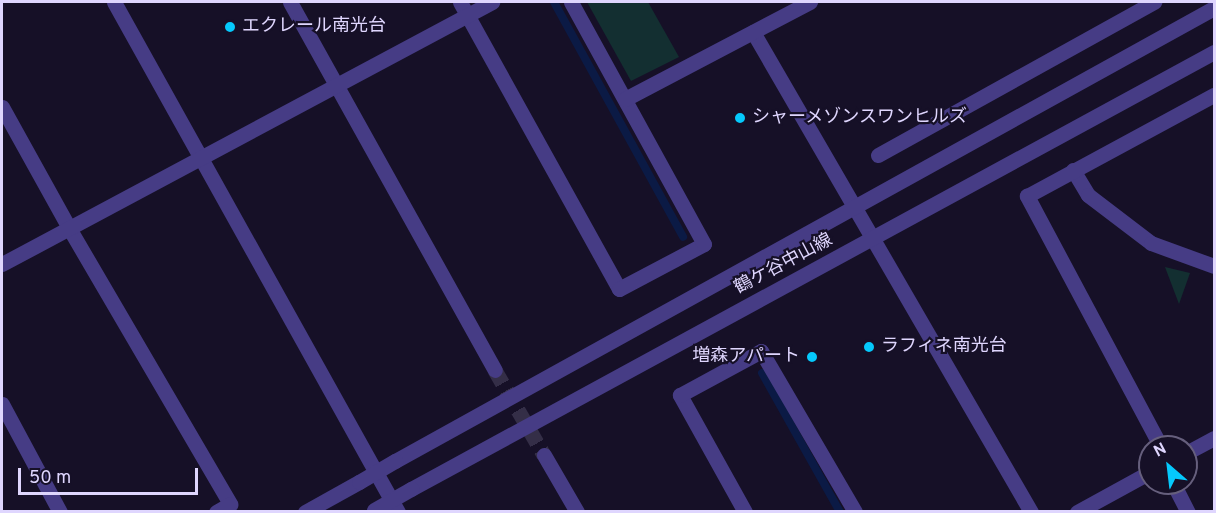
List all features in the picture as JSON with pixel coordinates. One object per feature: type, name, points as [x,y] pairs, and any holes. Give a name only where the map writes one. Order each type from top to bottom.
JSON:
[{"type":"street","points":[[114,2],[398,512]]},
{"type":"street","points":[[290,2],[495,370]]},
{"type":"street","points":[[2,264],[337,84],[464,8],[492,2]]},
{"type":"street","points":[[464,8],[619,289],[704,244],[571,2]]},
{"type":"street","points":[[625,99],[810,2]]},
{"type":"street","points":[[878,155],[1154,2]]},
{"type":"street","points":[[305,512],[1215,8]]},
{"type":"street","points":[[753,32],[1031,512]]},
{"type":"street","name":"鶴ケ谷中山線","points":[[373,511],[1215,52]]},
{"type":"street","points":[[1155,435],[1027,196],[1215,95]]},
{"type":"street","points":[[2,107],[69,228],[230,504],[216,512]]},
{"type":"street","points":[[1073,170],[1088,195],[1151,243],[1215,266]]},
{"type":"street","points":[[745,512],[680,395],[762,351],[855,512]]},
{"type":"street","points":[[2,404],[60,512]]},
{"type":"street","points":[[1198,447],[1215,438]]},
{"type":"street","points":[[544,455],[577,512]]},
{"type":"street","points":[[1077,512],[1138,479]]},
{"type":"street","points":[[1179,495],[1188,512]]},
{"type":"green space","points":[[587,2],[648,2],[679,57],[631,81]]},
{"type":"green space","points":[[1165,267],[1190,273],[1179,304]]},
{"type":"waterway","points":[[554,2],[683,237]]},
{"type":"waterway","points":[[762,373],[840,512]]},
{"type":"tunnel","points":[[495,370],[544,455]]},
{"type":"place","name":"エクレール南光台","points":[[230,27]]},
{"type":"place","name":"シャーメゾンスワンヒルズ","points":[[740,118]]},
{"type":"place","name":"ラフィネ南光台","points":[[869,347]]},
{"type":"place","name":"増森アパート","points":[[812,357]]}]
